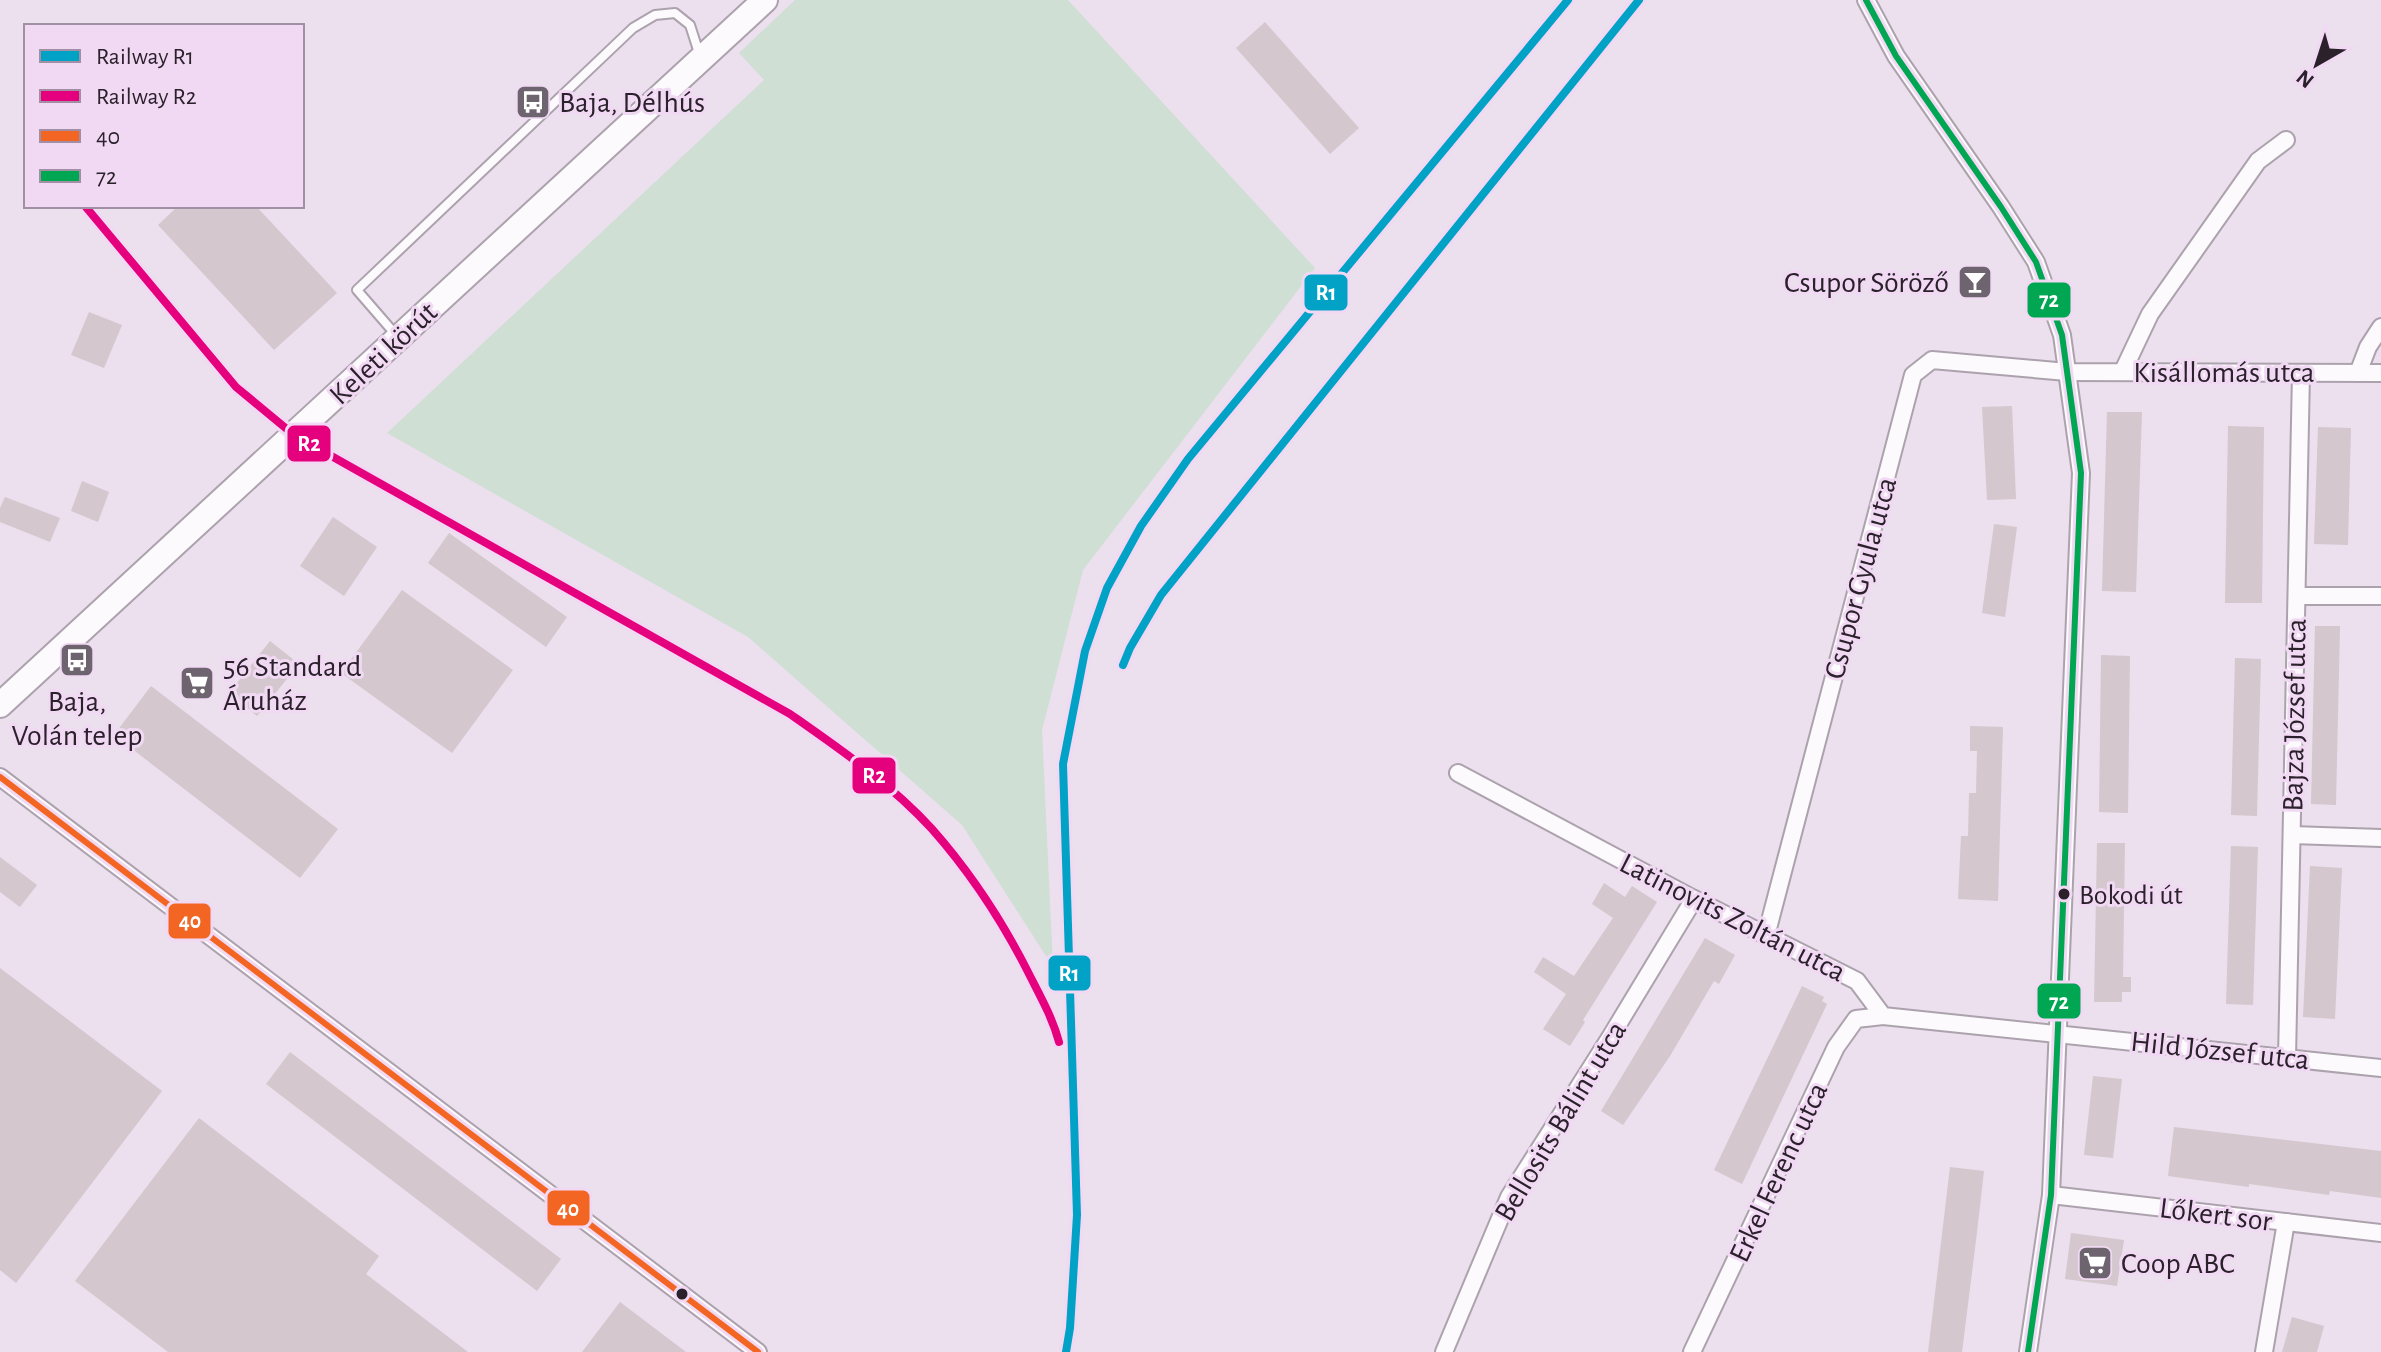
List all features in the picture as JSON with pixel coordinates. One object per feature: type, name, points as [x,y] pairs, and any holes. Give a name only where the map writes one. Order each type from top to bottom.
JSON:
[{"type":"main road","name":"Keleti körút","points":[[0,705],[765,0]]},
{"type":"street","points":[[1866,0],[1896,56],[2036,262],[2062,335],[2081,473],[2051,1195],[2028,1352]]},
{"type":"street","points":[[2123,371],[2150,314],[2258,161],[2286,140]]},
{"type":"street","points":[[2358,373],[2368,347],[2381,327]]},
{"type":"street","name":"Csupor Gyula utca","points":[[1766,936],[1913,375],[1932,360],[2067,372]]},
{"type":"street","name":"Kisállomás utca","points":[[2067,372],[2381,373]]},
{"type":"street","name":"Bajza József utca","points":[[2287,1058],[2301,373]]},
{"type":"street","points":[[2297,596],[2381,596]]},
{"type":"street","name":"Latinovits Zoltán utca","points":[[1458,773],[1694,899],[1857,981],[1883,1016]]},
{"type":"street","points":[[0,777],[758,1352]]},
{"type":"street","points":[[2292,835],[2381,838]]},
{"type":"street","name":"Bellosits Bálint utca","points":[[1444,1352],[1509,1197],[1694,899]]},
{"type":"street","points":[[1883,1016],[2059,1033]]},
{"type":"street","name":"Erkel Ferenc utca","points":[[1692,1352],[1836,1047],[1856,1019],[1883,1016]]},
{"type":"street","name":"Hild József utca","points":[[2059,1033],[2381,1068]]},
{"type":"street","name":"Lőkert sor","points":[[2051,1195],[2381,1233]]},
{"type":"street","points":[[2264,1352],[2286,1222]]},
{"type":"lane","points":[[399,338],[357,290],[633,28],[655,15],[675,13],[690,25],[701,59]]},
{"type":"green space","points":[[795,0],[1068,0],[1315,268],[1083,570],[1042,730],[1053,967],[962,825],[748,637],[387,433],[764,80],[739,53]]},
{"type":"building","points":[[1265,22],[1359,128],[1330,154],[1236,48]]},
{"type":"building","points":[[176,208],[258,208],[337,293],[274,350],[158,225]]},
{"type":"building","points":[[89,312],[122,325],[104,368],[71,355]]},
{"type":"building","points":[[2012,406],[2016,499],[1987,500],[1982,407]]},
{"type":"building","points":[[2107,412],[2142,412],[2136,592],[2102,591]]},
{"type":"building","points":[[2228,426],[2264,427],[2262,603],[2225,603]]},
{"type":"building","points":[[2318,427],[2351,428],[2348,545],[2314,544]]},
{"type":"building","points":[[82,481],[109,492],[98,522],[71,511]]},
{"type":"building","points":[[5,497],[60,518],[50,542],[0,522],[0,508]]},
{"type":"building","points":[[333,517],[377,547],[344,596],[300,566]]},
{"type":"building","points":[[1994,524],[2017,527],[2005,617],[1982,613]]},
{"type":"building","points":[[449,533],[567,617],[546,647],[428,563]]},
{"type":"building","points":[[402,590],[513,670],[452,753],[341,673]]},
{"type":"building","points":[[2315,626],[2340,626],[2336,805],[2311,804]]},
{"type":"building","points":[[270,641],[299,664],[257,716],[229,693]]},
{"type":"building","points":[[2101,655],[2130,656],[2128,813],[2099,812]]},
{"type":"building","points":[[2235,658],[2261,659],[2257,816],[2231,815]]},
{"type":"building","points":[[151,686],[338,829],[300,878],[114,735]]},
{"type":"building","points":[[1970,726],[2003,727],[1998,901],[1958,899],[1961,836],[1968,836],[1969,793],[1976,793],[1977,751],[1970,751]]},
{"type":"building","points":[[2097,843],[2125,843],[2123,977],[2131,977],[2131,992],[2122,992],[2122,1002],[2094,1002]]},
{"type":"building","points":[[2231,846],[2258,847],[2253,1005],[2226,1004]]},
{"type":"building","points":[[0,857],[37,885],[20,907],[0,892]]},
{"type":"building","points":[[2310,866],[2342,868],[2335,1019],[2303,1017]]},
{"type":"building","points":[[1604,883],[1625,897],[1632,886],[1657,902],[1570,1046],[1543,1029],[1566,994],[1534,972],[1543,957],[1574,976],[1613,918],[1592,904]]},
{"type":"building","points":[[1705,938],[1735,955],[1719,984],[1714,981],[1670,1056],[1623,1125],[1601,1111]]},
{"type":"building","points":[[0,968],[162,1091],[16,1283],[0,1270]]},
{"type":"building","points":[[1802,986],[1824,997],[1822,1001],[1827,1004],[1742,1184],[1714,1170]]},
{"type":"building","points":[[290,1052],[561,1259],[537,1291],[266,1084]]},
{"type":"building","points":[[2093,1076],[2122,1079],[2113,1158],[2084,1155]]},
{"type":"building","points":[[199,1118],[379,1256],[366,1274],[468,1352],[168,1352],[75,1281]]},
{"type":"building","points":[[2174,1127],[2381,1151],[2381,1198],[2330,1191],[2329,1195],[2249,1184],[2249,1187],[2168,1176]]},
{"type":"building","points":[[1950,1167],[1984,1171],[1977,1232],[1962,1352],[1928,1352]]},
{"type":"building","points":[[2071,1233],[2124,1240],[2117,1286],[2065,1279]]},
{"type":"building","points":[[620,1302],[686,1352],[582,1352]]},
{"type":"building","points":[[2292,1317],[2324,1326],[2317,1352],[2282,1352]]},
{"type":"rail line","name":"R1","points":[[1066,1352],[1077,1215],[1063,764],[1085,651],[1107,588],[1141,526],[1188,459],[1568,0]]},
{"type":"rail line","name":"R1","points":[[1123,665],[1161,595],[1639,0]]},
{"type":"rail line","name":"R2","points":[[87,208],[236,387],[294,435],[790,714],[882,782],[932,829],[984,896],[1027,970],[1059,1042]]},
{"type":"transit line","name":"72","points":[[1866,0],[1896,56],[2036,262],[2062,335],[2081,473],[2051,1195],[2028,1352]]},
{"type":"transit line","name":"40","points":[[0,777],[758,1352]]},
{"type":"place","name":"Baja, Délhús","points":[[533,102]]},
{"type":"place","name":"Csupor Söröző","points":[[1975,282]]},
{"type":"place","name":"Baja, Volán telep","points":[[77,660]]},
{"type":"place","name":"56 Standard Áruház","points":[[197,683]]},
{"type":"place","name":"Bokodi út","points":[[2064,894]]},
{"type":"place","name":"Coop ABC","points":[[2095,1263]]}]
